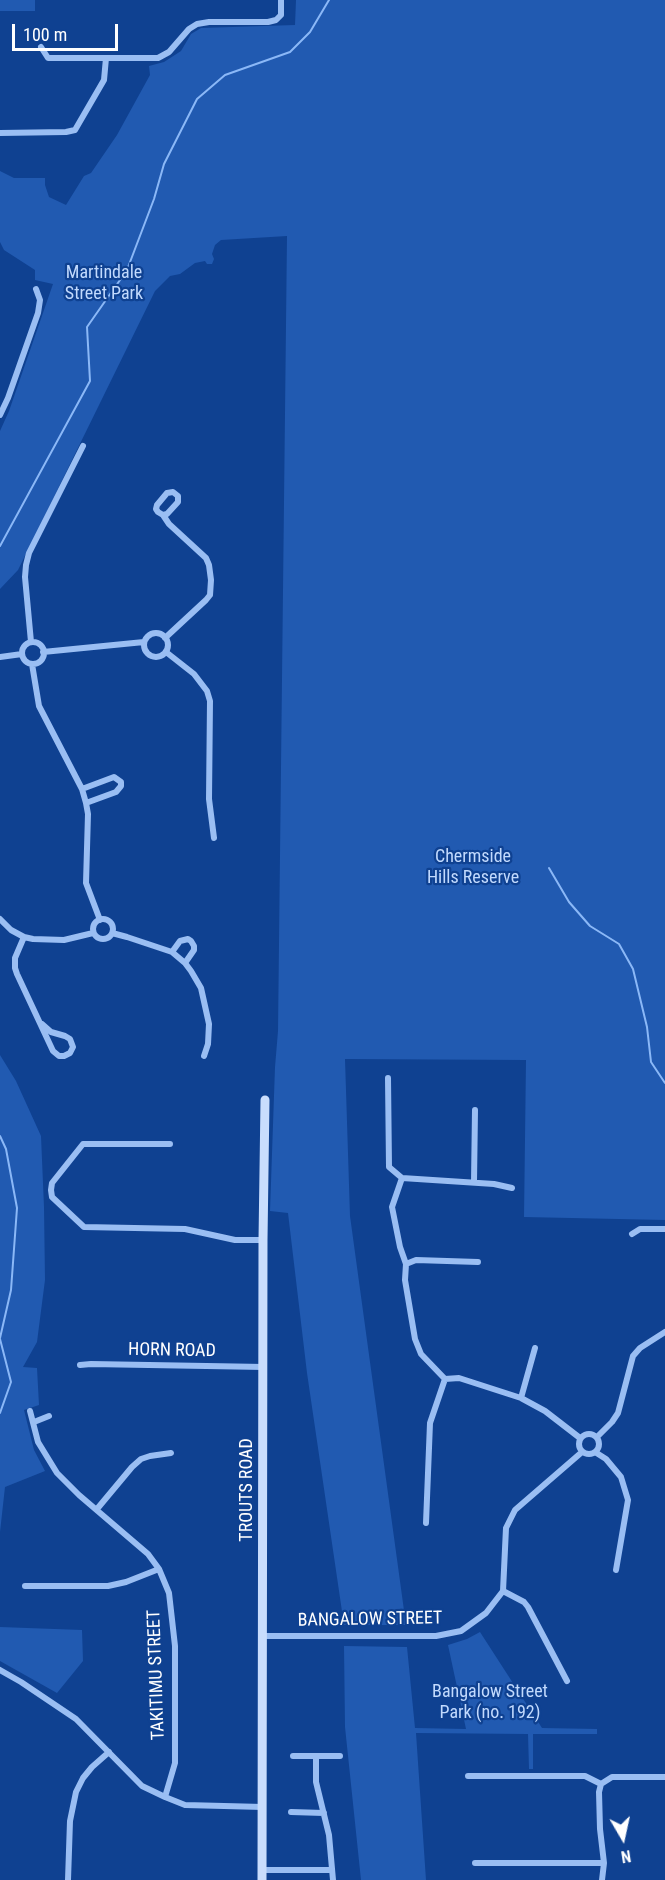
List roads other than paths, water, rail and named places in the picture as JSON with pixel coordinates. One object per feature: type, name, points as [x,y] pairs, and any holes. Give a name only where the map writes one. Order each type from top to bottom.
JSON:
[{"type":"street","points":[[41,47],[48,58],[158,58],[172,50],[189,29],[203,22],[268,22],[278,19],[281,12],[281,0]]},
{"type":"street","points":[[0,133],[74,131],[103,84],[106,58]]},
{"type":"street","points":[[0,415],[9,398],[38,314],[40,300],[36,289]]},
{"type":"street","points":[[31,642],[25,577],[29,553],[83,446]]},
{"type":"street","points":[[163,515],[169,524],[206,558],[211,587],[210,595],[206,600],[165,638]]},
{"type":"street","points":[[155,633],[165,638],[168,645],[166,652],[156,657],[149,655],[144,649],[144,642],[148,636],[155,633]]},
{"type":"street","points":[[31,642],[39,644],[43,652]]},
{"type":"street","points":[[31,642],[23,648],[24,660],[32,664],[39,661],[43,652]]},
{"type":"street","points":[[43,652],[144,642]]},
{"type":"street","points":[[166,652],[194,674],[207,691],[210,702],[209,799],[214,838]]},
{"type":"street","points":[[0,657],[22,654]]},
{"type":"street","points":[[32,664],[39,706],[82,789],[86,803],[88,814],[86,883],[100,920]]},
{"type":"street","points":[[82,789],[114,777],[121,782],[120,790],[86,803]]},
{"type":"street","points":[[0,919],[11,930],[24,937],[64,940],[93,933]]},
{"type":"street","points":[[100,920],[106,920],[113,928],[107,938],[101,939],[93,933],[94,923],[100,920]]},
{"type":"street","points":[[112,933],[128,936],[172,952],[185,963],[197,980],[207,1012],[210,1035],[204,1056]]},
{"type":"street","points":[[24,937],[15,958],[15,968],[56,1054],[64,1056],[70,1053],[73,1047],[70,1039],[51,1032],[42,1024]]},
{"type":"street","points":[[172,952],[180,941],[188,939],[191,941],[194,950],[185,963]]},
{"type":"street","points":[[388,1078],[389,1167],[402,1178],[474,1182],[512,1188]]},
{"type":"street","name":"TROUTS ROAD","points":[[262,1875],[265,1100]]},
{"type":"street","points":[[474,1182],[475,1110]]},
{"type":"street","points":[[170,1144],[84,1144],[52,1183],[52,1197],[84,1227],[185,1229],[235,1240],[263,1240]]},
{"type":"street","points":[[402,1178],[392,1207],[405,1264],[405,1280],[415,1339],[421,1354],[445,1378],[459,1378],[521,1398],[545,1411],[580,1438]]},
{"type":"street","points":[[632,1234],[639,1229],[665,1229]]},
{"type":"street","points":[[405,1264],[416,1260],[478,1262]]},
{"type":"street","points":[[597,1437],[618,1413],[633,1356],[640,1348],[665,1332]]},
{"type":"street","points":[[521,1398],[535,1347]]},
{"type":"street","name":"HORN ROAD","points":[[80,1365],[264,1367]]},
{"type":"street","points":[[426,1523],[430,1423],[445,1378]]},
{"type":"street","name":"TAKITIMU STREET","points":[[30,1411],[39,1442],[57,1473],[148,1554],[159,1569],[169,1593],[175,1646],[175,1763],[165,1797]]},
{"type":"street","points":[[34,1422],[49,1416]]},
{"type":"street","points":[[588,1433],[597,1437],[600,1443],[595,1452],[589,1454],[582,1452],[579,1447],[580,1438],[588,1433]]},
{"type":"street","points":[[97,1509],[141,1459],[171,1452]]},
{"type":"street","points":[[567,1681],[528,1607],[524,1602],[503,1591],[506,1528],[515,1510],[582,1452]]},
{"type":"street","points":[[595,1452],[606,1459],[621,1477],[628,1500],[616,1570]]},
{"type":"street","points":[[25,1586],[108,1586],[126,1582],[159,1569]]},
{"type":"street","name":"BANGALOW STREET","points":[[264,1636],[436,1636],[451,1634],[461,1631],[486,1613],[503,1591]]},
{"type":"street","points":[[0,1670],[76,1719],[142,1785],[165,1797],[185,1805],[263,1806]]},
{"type":"street","points":[[68,1880],[70,1821],[76,1792],[92,1767],[109,1752]]},
{"type":"street","points":[[293,1756],[340,1756]]},
{"type":"street","points":[[316,1756],[316,1782],[329,1835],[333,1880]]},
{"type":"street","points":[[468,1776],[585,1776],[601,1784]]},
{"type":"street","points":[[602,1880],[604,1863],[600,1829],[599,1792],[601,1784],[612,1777],[665,1777]]},
{"type":"street","points":[[291,1812],[324,1813]]},
{"type":"street","points":[[475,1863],[604,1863]]},
{"type":"street","points":[[262,1875],[332,1870]]},
{"type":"waterway","points":[[0,546],[90,381],[87,327],[127,270],[154,199],[164,164],[197,99],[225,75],[290,52],[310,32],[329,0]]},
{"type":"waterway","points":[[549,868],[569,902],[590,926],[619,944],[633,969],[647,1027],[651,1062],[665,1083]]},
{"type":"waterway","points":[[0,1136],[6,1149],[17,1208],[11,1290],[0,1338]]},
{"type":"waterway","points":[[0,1339],[11,1382],[0,1413]]},
{"type":"park label","name":"Martindale Street Park","points":[[104,283]]},
{"type":"park label","name":"Chermside Hills Reserve","points":[[473,867]]},
{"type":"park label","name":"Bangalow Street Park (no. 192)","points":[[490,1702]]}]
